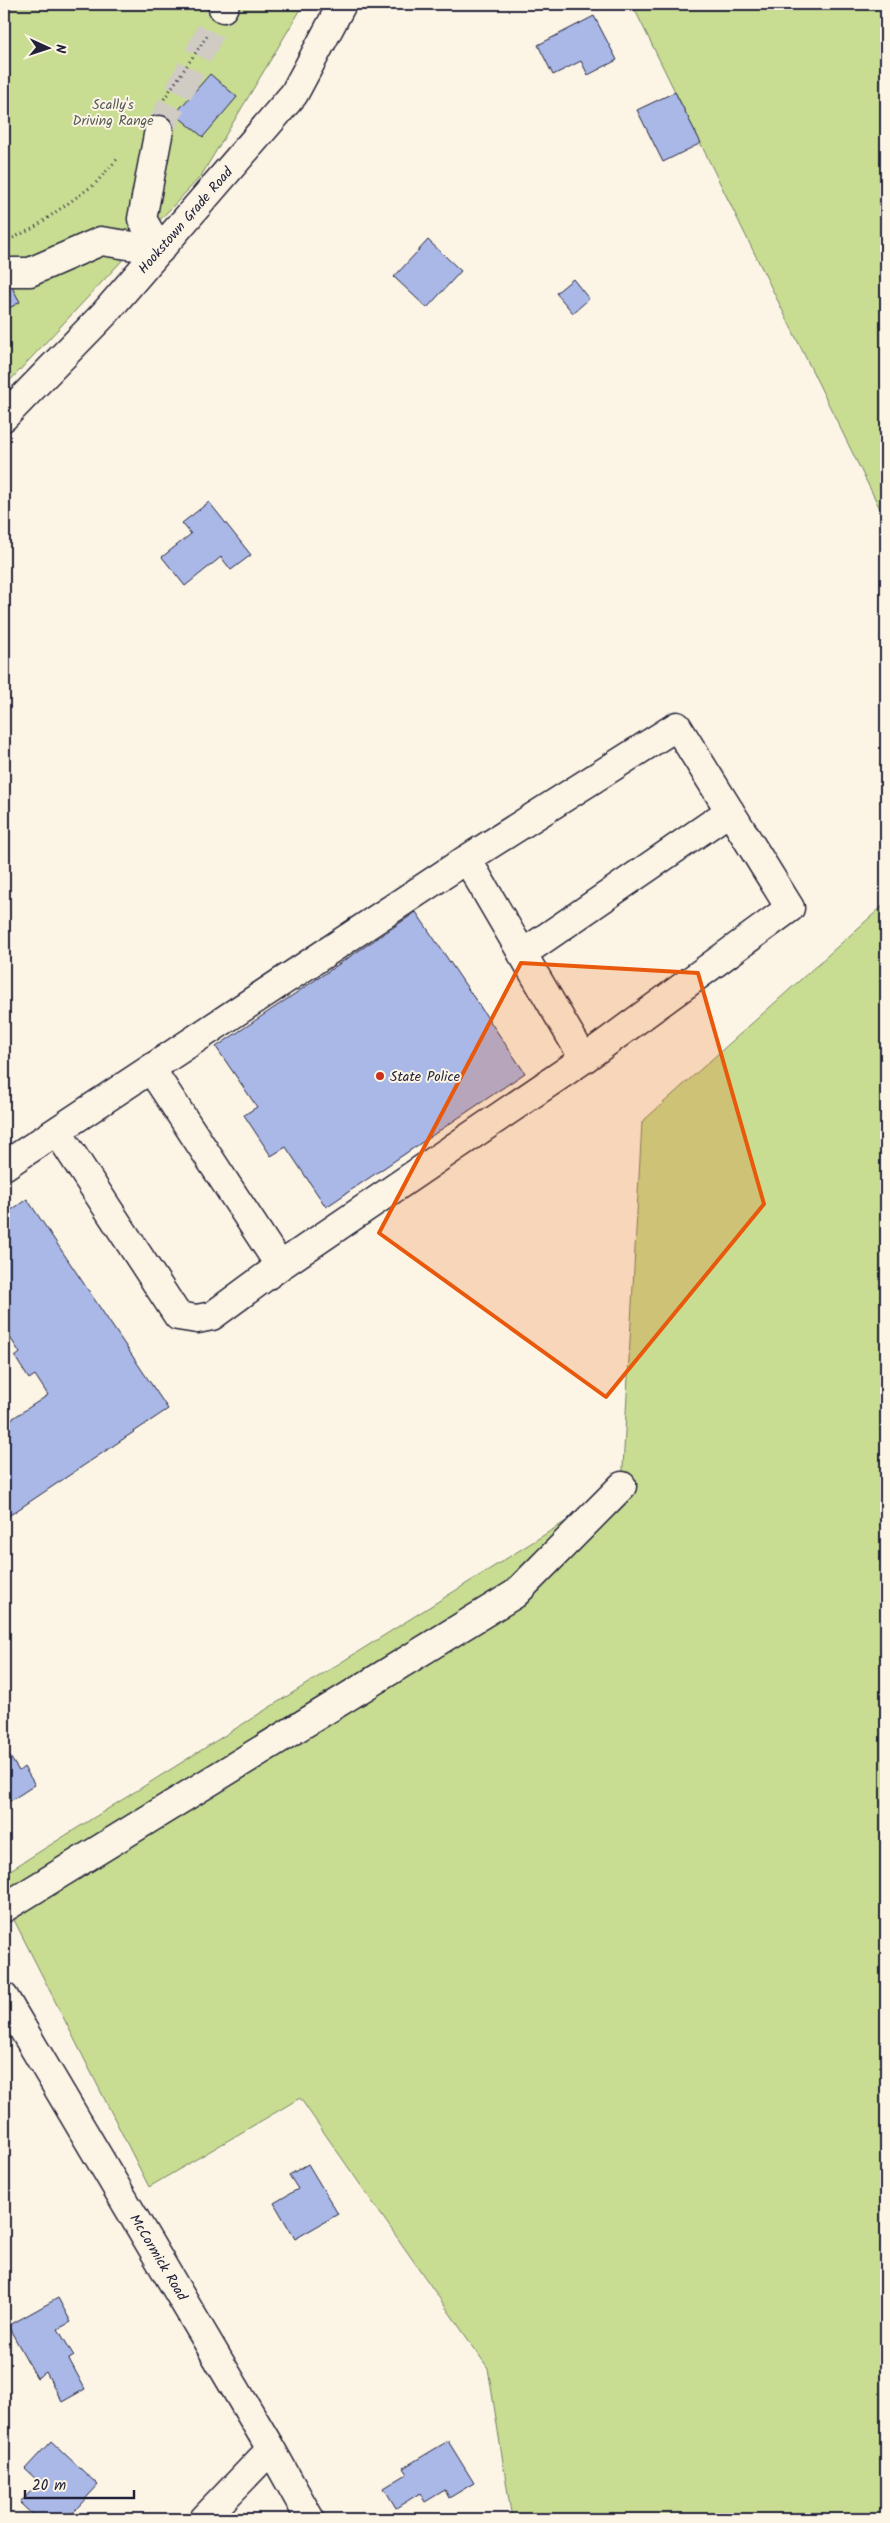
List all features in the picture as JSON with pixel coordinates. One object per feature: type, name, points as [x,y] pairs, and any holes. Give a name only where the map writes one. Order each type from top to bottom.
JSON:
[{"type":"street","name":"Hookstown Grade Road","points":[[4,417],[105,313],[294,94],[342,4]]},
{"type":"street","points":[[159,130],[142,219],[160,250]]},
{"type":"street","points":[[10,272],[30,272],[101,241],[160,250]]},
{"type":"street","points":[[4,1166],[466,859],[677,726],[790,908],[584,1060],[280,1266],[212,1316],[197,1319],[178,1316],[57,1131]]},
{"type":"street","points":[[522,954],[730,811]]},
{"type":"street","points":[[466,859],[584,1060]]},
{"type":"street","points":[[151,1069],[280,1266]]},
{"type":"street","points":[[4,1908],[515,1594],[622,1486]]},
{"type":"street","name":"McCormick Road","points":[[4,1997],[272,2449],[310,2519]]},
{"type":"street","points":[[204,2519],[272,2449]]},
{"type":"highlighted area","points":[[521,963],[698,973],[764,1204],[606,1397],[379,1233]]},
{"type":"green space","name":"Scally's Driving Range","points":[[4,4],[304,4],[201,176],[4,387]]},
{"type":"green space","points":[[632,4],[886,4],[886,521]]},
{"type":"green space","points":[[886,903],[886,2519],[512,2519],[488,2368],[300,2098],[149,2187],[4,1900],[4,1874],[622,1486],[642,1122]]},
{"type":"building","points":[[594,16],[617,60],[588,75],[581,61],[553,75],[538,45]]},
{"type":"building","points":[[210,74],[237,97],[203,137],[175,114]]},
{"type":"building","points":[[675,92],[701,143],[663,162],[637,110]]},
{"type":"building","points":[[428,240],[461,271],[427,308],[394,277]]},
{"type":"building","points":[[4,273],[20,302],[4,311]]},
{"type":"building","points":[[573,279],[589,299],[573,313],[556,293]]},
{"type":"building","points":[[209,502],[251,555],[231,570],[221,557],[185,586],[162,557],[191,534],[182,523]]},
{"type":"building","points":[[416,912],[525,1073],[326,1207],[286,1147],[271,1156],[244,1115],[257,1107],[216,1047]]},
{"type":"building","points":[[27,1199],[168,1409],[4,1519],[4,1424],[48,1395],[35,1375],[29,1379],[15,1357],[20,1353],[4,1328],[4,1215]]},
{"type":"building","points":[[7,1752],[19,1771],[24,1767],[35,1785],[4,1805],[4,1754]]},
{"type":"building","points":[[308,2164],[338,2214],[295,2239],[274,2203],[298,2189],[289,2175]]},
{"type":"building","points":[[58,2298],[71,2322],[58,2329],[74,2356],[69,2359],[85,2389],[62,2402],[46,2372],[37,2378],[8,2326]]},
{"type":"building","points":[[51,2441],[98,2485],[67,2519],[37,2519],[20,2503],[39,2482],[25,2469]]},
{"type":"building","points":[[448,2441],[474,2483],[449,2498],[445,2490],[425,2502],[420,2493],[396,2508],[384,2488],[407,2474],[403,2468]]},
{"type":"tunnel","points":[[159,130],[223,8]]},
{"type":"place","name":"State Police","points":[[380,1076]]}]
